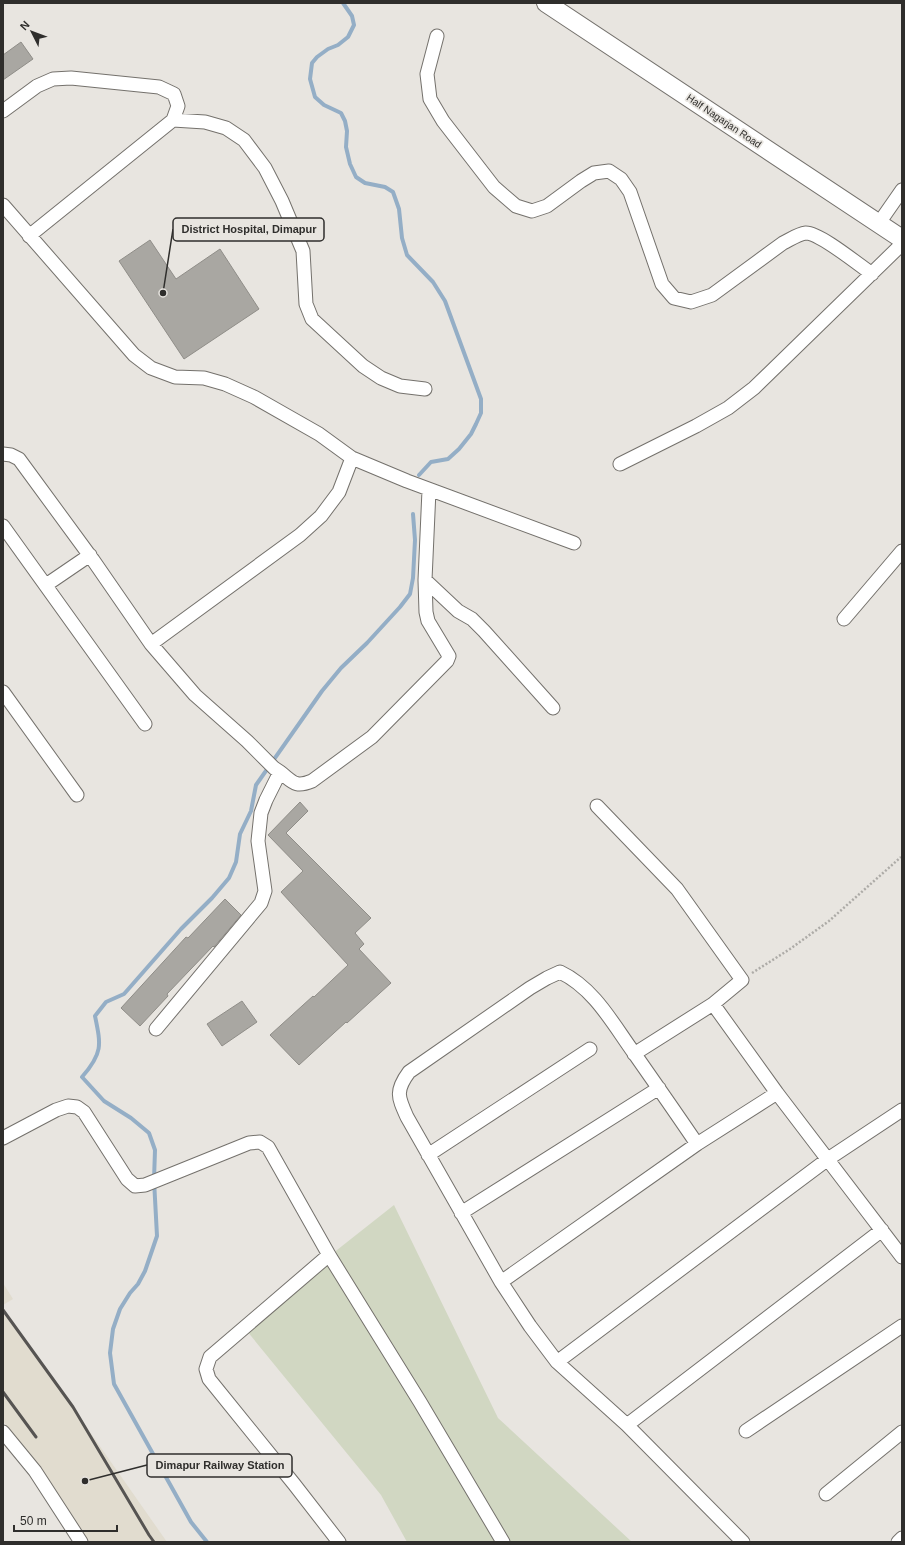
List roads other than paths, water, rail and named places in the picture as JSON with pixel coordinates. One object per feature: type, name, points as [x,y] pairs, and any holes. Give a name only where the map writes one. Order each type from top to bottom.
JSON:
[{"type":"main road","name":"Half Nagarjan Road","points":[[546,3],[902,239]]},
{"type":"street","points":[[437,36],[427,74],[430,99],[443,121],[494,187],[516,206],[532,211],[547,206],[581,181],[594,174],[609,171],[621,179],[630,192],[662,284],[674,298],[691,302],[712,295],[783,242],[795,236],[808,233],[831,245],[872,274]]},
{"type":"street","points":[[3,112],[37,86],[53,79],[71,78],[159,87],[174,94],[178,106],[173,120],[29,236]]},
{"type":"street","points":[[173,120],[205,122],[226,128],[244,140],[269,175],[282,201],[302,251],[306,304],[312,319],[363,366],[381,378],[400,386],[425,389]]},
{"type":"street","points":[[879,223],[902,190]]},
{"type":"street","points":[[3,205],[134,355],[151,368],[174,377],[204,378],[231,386],[254,397],[319,434],[352,458],[428,490],[574,542]]},
{"type":"street","points":[[620,464],[696,426],[728,408],[754,388],[902,244]]},
{"type":"street","points":[[3,454],[11,454],[19,459],[90,555],[151,644],[195,695],[277,770],[294,784],[303,785],[312,781],[372,736],[447,661],[449,656],[447,651],[428,621],[425,580],[428,490]]},
{"type":"street","points":[[151,644],[300,536],[321,516],[339,492],[352,458]]},
{"type":"street","points":[[3,526],[145,724]]},
{"type":"street","points":[[844,619],[902,551]]},
{"type":"street","points":[[46,585],[90,555]]},
{"type":"street","points":[[425,580],[458,611],[472,619],[553,708]]},
{"type":"street","points":[[3,692],[77,796]]},
{"type":"street","points":[[156,1029],[261,903],[265,892],[258,841],[261,813],[277,770]]},
{"type":"street","points":[[597,806],[677,889],[742,980],[713,1004],[634,1054]]},
{"type":"street","points":[[697,1144],[605,1012],[585,988],[572,978],[560,972],[530,988],[409,1072],[401,1083],[399,1097],[407,1117],[501,1282],[530,1326],[557,1362],[627,1425],[743,1542]]},
{"type":"street","points":[[713,1004],[777,1093],[902,1257]]},
{"type":"street","points":[[428,1155],[590,1049]]},
{"type":"street","points":[[461,1213],[659,1088]]},
{"type":"street","points":[[501,1282],[697,1144],[777,1093]]},
{"type":"street","points":[[3,1138],[56,1110],[68,1106],[78,1107],[84,1112],[127,1179],[136,1186],[145,1185],[161,1179],[249,1143],[260,1142],[268,1147],[329,1255],[420,1402],[503,1542]]},
{"type":"street","points":[[557,1362],[828,1159],[902,1110]]},
{"type":"street","points":[[627,1425],[882,1230]]},
{"type":"street","points":[[329,1255],[210,1357],[206,1369],[209,1379],[339,1542]]},
{"type":"street","points":[[746,1432],[902,1326]]},
{"type":"street","points":[[3,1432],[35,1471],[81,1542]]},
{"type":"street","points":[[826,1494],[902,1432]]},
{"type":"street","points":[[898,1542],[902,1538]]},
{"type":"waterway","points":[[343,3],[352,16],[354,25],[348,37],[338,45],[328,49],[317,57],[312,63],[310,79],[315,97],[324,105],[341,113],[345,121],[347,131],[346,147],[350,164],[356,177],[365,183],[385,187],[393,192],[399,209],[402,238],[407,255],[433,282],[445,301],[481,399],[481,413],[471,434],[459,449],[448,459],[431,462],[419,475]]},
{"type":"waterway","points":[[207,1542],[191,1522],[114,1384],[110,1353],[113,1329],[120,1309],[130,1293],[138,1284],[145,1271],[157,1236],[154,1180],[155,1150],[149,1133],[131,1118],[104,1101],[82,1077],[94,1061],[99,1048],[95,1016],[106,1002],[124,994],[181,929],[212,898],[229,878],[236,862],[240,834],[251,811],[256,785],[322,691],[341,668],[367,643],[410,594],[413,578],[415,540],[413,514]]},
{"type":"railway","points":[[3,1310],[73,1407],[154,1542]]},
{"type":"railway","points":[[3,1392],[36,1437]]},
{"type":"place","name":"District Hospital, Dimapur","points":[[163,293]]},
{"type":"place","name":"Dimapur Railway Station","points":[[85,1481]]}]
